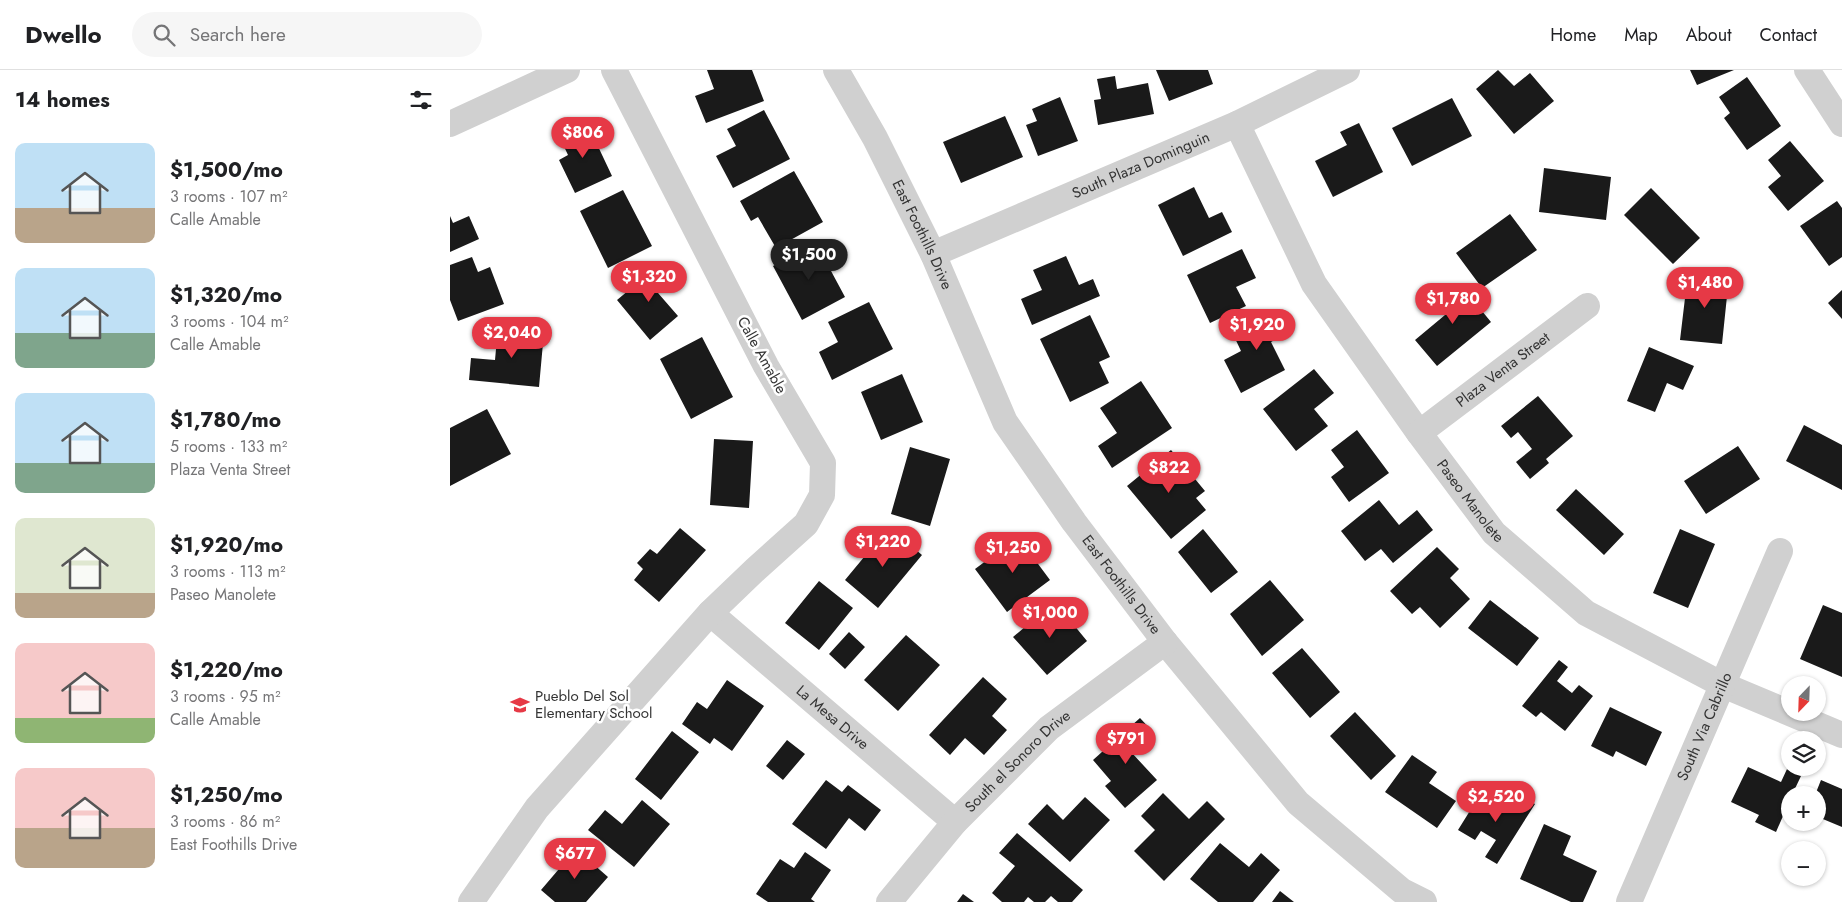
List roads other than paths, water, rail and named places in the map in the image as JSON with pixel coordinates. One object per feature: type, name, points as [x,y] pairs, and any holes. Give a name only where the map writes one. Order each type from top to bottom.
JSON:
[{"type":"street","points":[[450,124],[567,70]]},
{"type":"street","name":"Calle Amable","points":[[471,902],[536,808],[710,613],[756,568],[806,524],[822,495],[823,463],[766,366],[614,70]]},
{"type":"street","name":"East Foothills Drive","points":[[836,70],[875,138],[933,254],[1005,422],[1074,522],[1165,642],[1298,803],[1402,891],[1424,902]]},
{"type":"street","name":"South Plaza Dominguin","points":[[933,254],[1237,124],[1347,70]]},
{"type":"street","points":[[1808,70],[1842,123]]},
{"type":"street","name":"Paseo Manolete","points":[[1237,124],[1314,284],[1419,433],[1494,533],[1586,613],[1723,684],[1842,735]]},
{"type":"street","name":"Plaza Venta Street","points":[[1419,433],[1587,306]]},
{"type":"street","name":"South Via Cabrillo","points":[[1629,902],[1780,551]]},
{"type":"street","name":"La Mesa Drive","points":[[710,613],[955,822]]},
{"type":"street","name":"South el Sonoro Drive","points":[[889,902],[955,822],[1049,728],[1165,642]]},
{"type":"place","name":"Pueblo Del Sol Elementary School","points":[[520,705]]}]
